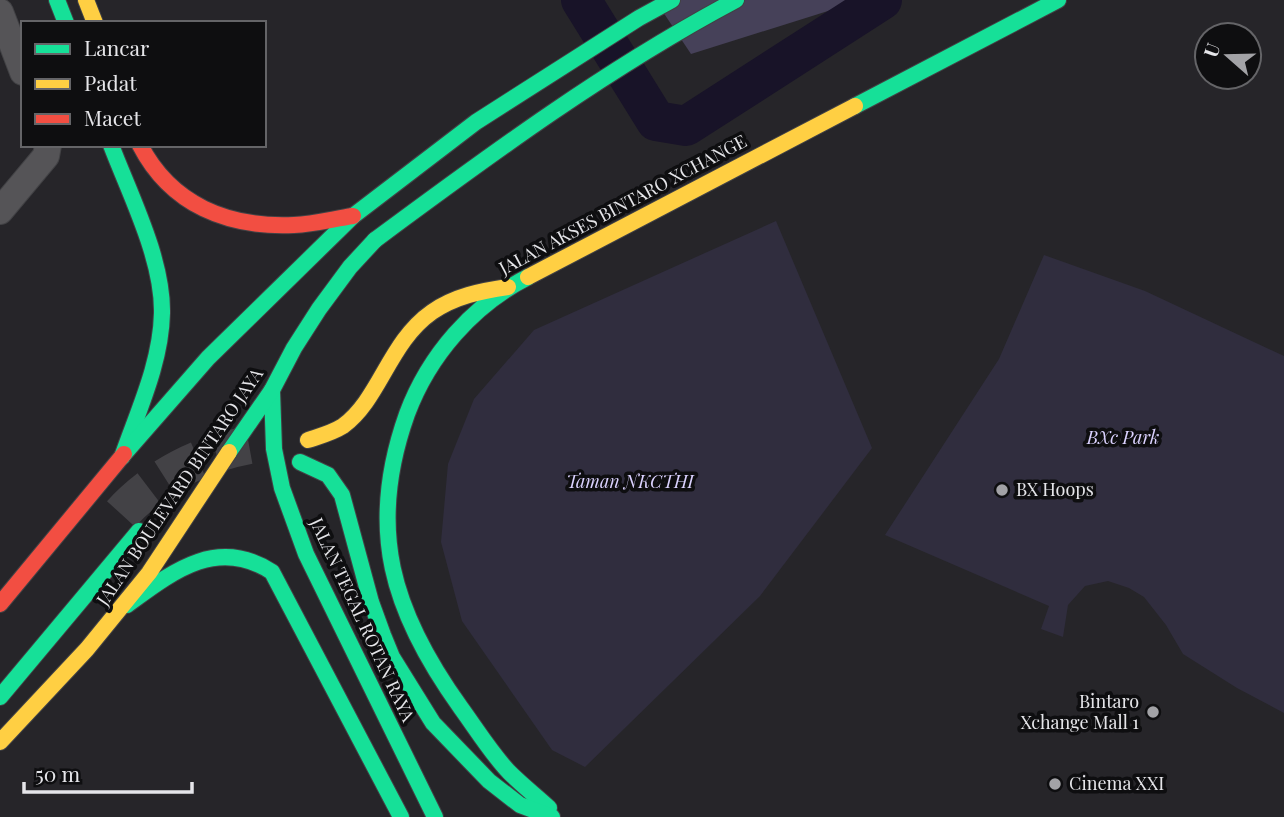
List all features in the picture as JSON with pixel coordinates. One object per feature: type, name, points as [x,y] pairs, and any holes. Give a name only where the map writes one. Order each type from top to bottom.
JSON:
[{"type":"main road","points":[[57,0],[65,21]]},
{"type":"main road","points":[[86,0],[94,21]]},
{"type":"main road","points":[[0,604],[149,423],[208,358],[353,216],[477,122],[639,18],[672,0]]},
{"type":"main road","name":"JALAN BOULEVARD BINTARO JAYA","points":[[0,742],[50,691],[123,608],[272,390],[294,348],[332,290],[375,240],[493,152],[578,95],[653,46],[736,0]]},
{"type":"main road","name":"JALAN AKSES BINTARO XCHANGE","points":[[560,817],[513,776],[487,746],[421,646],[400,595],[389,551],[387,509],[394,454],[410,405],[425,374],[442,348],[473,316],[508,287],[1053,1]]},
{"type":"main road","points":[[112,147],[157,275],[162,311],[159,342],[122,457]]},
{"type":"main road","points":[[141,147],[162,181],[199,208],[238,222],[288,225],[353,216]]},
{"type":"main road","points":[[308,440],[332,433],[354,418],[407,336],[439,307],[470,293],[508,287]]},
{"type":"main road","name":"JALAN TEGAL ROTAN RAYA","points":[[272,390],[274,449],[279,475],[306,554],[435,817]]},
{"type":"main road","points":[[300,462],[328,475],[342,495],[371,602],[387,646],[411,691],[433,723],[489,781],[520,804],[552,817]]},
{"type":"main road","points":[[0,697],[139,531]]},
{"type":"main road","points":[[123,608],[160,581],[201,559],[228,556],[252,560],[280,559],[306,554]]},
{"type":"main road","points":[[280,559],[401,817]]},
{"type":"street","points":[[3,25],[21,67]]},
{"type":"street","points":[[0,211],[46,156],[48,147]]},
{"type":"green space","name":"Taman NKCTHI","points":[[776,221],[872,448],[760,596],[585,767],[552,750],[462,621],[441,542],[448,464],[474,399],[534,330]]},
{"type":"green space","name":"BXc Park","points":[[1044,255],[1145,291],[1284,356],[1284,713],[1237,688],[1183,654],[1166,625],[1144,597],[1129,588],[1108,581],[1085,586],[1068,605],[1063,637],[1041,629],[1049,606],[885,535],[999,359]]},
{"type":"shaded area","points":[[655,0],[863,0],[691,54]]},
{"type":"waterway","points":[[581,0],[656,121],[686,126],[882,0]]},
{"type":"tunnel","points":[[121,514],[148,489],[179,469],[213,454],[249,445]]},
{"type":"traffic: fast","points":[[57,0],[65,21]]},
{"type":"traffic: fast","points":[[353,216],[476,122],[639,18],[672,0]]},
{"type":"traffic: fast","points":[[375,240],[506,144],[596,83],[688,26],[736,0]]},
{"type":"traffic: fast","points":[[855,106],[1058,0]]},
{"type":"traffic: fast","points":[[112,147],[151,249],[161,292],[162,313],[158,350],[122,457]]},
{"type":"traffic: fast","points":[[124,454],[208,358],[353,216]]},
{"type":"traffic: fast","points":[[229,452],[272,390],[319,309],[350,267],[375,240]]},
{"type":"traffic: fast","points":[[528,277],[471,317],[440,352],[416,392],[395,456],[388,495],[388,532],[393,568],[403,603],[437,673],[502,765],[549,808]]},
{"type":"traffic: fast","points":[[272,390],[274,449],[282,488],[306,554],[435,817]]},
{"type":"traffic: fast","points":[[300,462],[328,475],[342,495],[371,602],[383,635],[392,657],[433,723],[489,781],[520,805],[552,817]]},
{"type":"traffic: fast","points":[[0,697],[139,531]]},
{"type":"traffic: fast","points":[[127,605],[178,571],[214,558],[232,557],[252,562],[272,572],[401,817]]},
{"type":"traffic: slow","points":[[86,0],[94,21]]},
{"type":"traffic: slow","points":[[528,277],[855,106]]},
{"type":"traffic: slow","points":[[308,440],[343,426],[356,415],[405,339],[417,324],[432,312],[459,298],[508,287]]},
{"type":"traffic: slow","points":[[0,742],[87,649],[149,573],[229,452]]},
{"type":"traffic: jam","points":[[141,147],[168,183],[204,209],[224,217],[270,225],[294,225],[353,216]]},
{"type":"traffic: jam","points":[[0,604],[124,454]]},
{"type":"place","name":"BX Hoops","points":[[1002,490]]},
{"type":"place","name":"Bintaro Xchange Mall 1","points":[[1153,712]]},
{"type":"place","name":"Cinema XXI","points":[[1055,784]]}]
